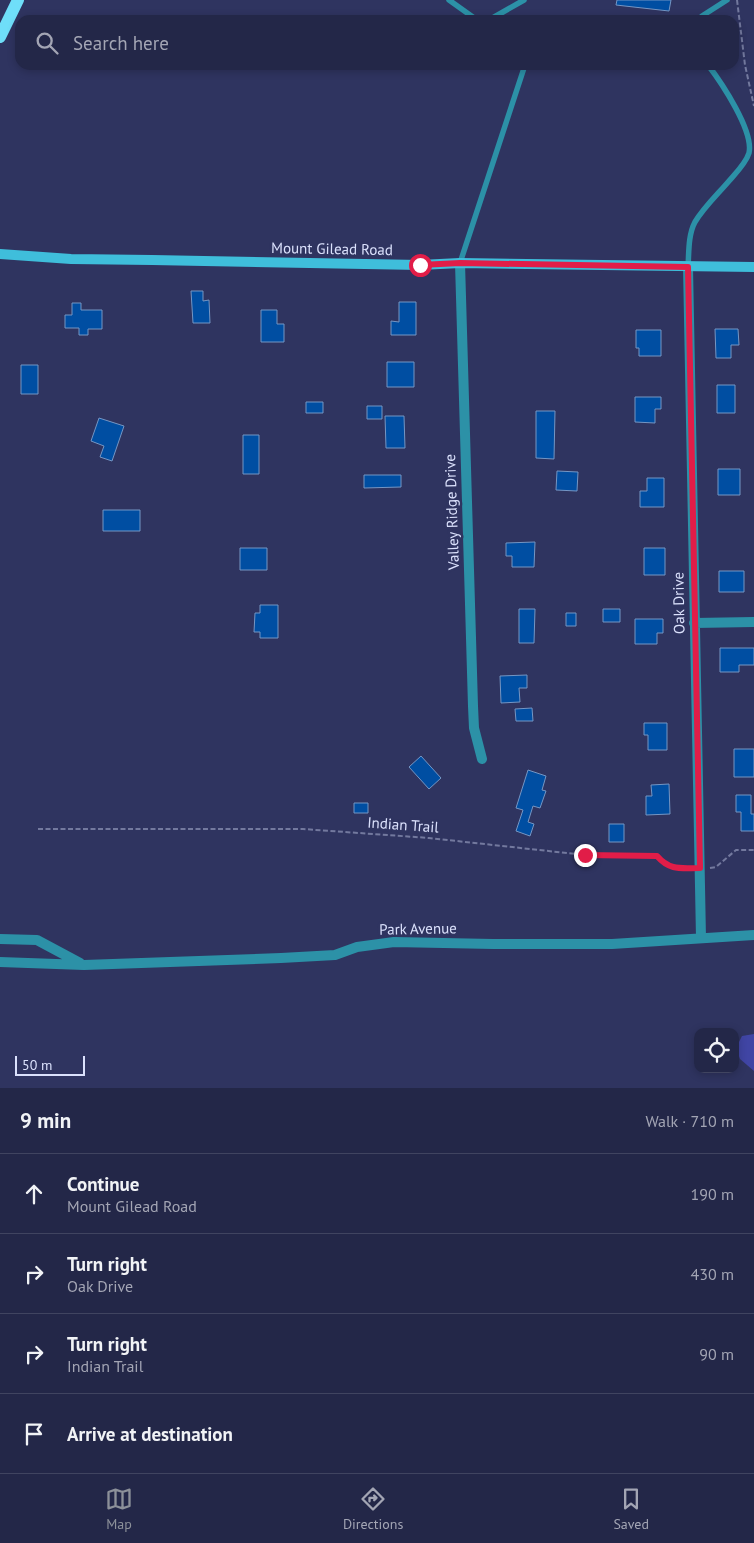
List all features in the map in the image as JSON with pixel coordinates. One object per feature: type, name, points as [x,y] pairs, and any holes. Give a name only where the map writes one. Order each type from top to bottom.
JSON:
[{"type":"main road","points":[[0,38],[18,0]]},
{"type":"main road","name":"Mount Gilead Road","points":[[0,254],[71,259],[420,265],[460,263],[754,267]]},
{"type":"street","name":"Valley Ridge Drive","points":[[460,263],[473,706],[474,728],[482,759]]},
{"type":"street","name":"Oak Drive","points":[[688,267],[701,938]]},
{"type":"street","points":[[694,623],[754,622]]},
{"type":"street","name":"Park Avenue","points":[[0,962],[84,965],[335,955],[357,947],[394,942],[612,944],[754,935]]},
{"type":"street","points":[[0,939],[37,940],[84,965]]},
{"type":"lane","points":[[449,0],[470,15]]},
{"type":"lane","points":[[498,15],[524,0]]},
{"type":"lane","points":[[704,15],[727,0]]},
{"type":"lane","points":[[460,263],[523,70]]},
{"type":"lane","points":[[688,267],[690,239],[694,223],[742,165],[751,146],[748,134],[727,90],[712,70]]},
{"type":"path","points":[[737,0],[739,15]]},
{"type":"path","points":[[739,16],[745,65],[754,106]]},
{"type":"path","name":"Indian Trail","points":[[38,828],[303,829],[429,838],[585,855],[657,856],[662,863],[674,869],[716,868],[736,850],[754,850]]},
{"type":"shaded area","points":[[754,1034],[754,1071],[739,1056],[739,1042],[742,1036]]},
{"type":"building","points":[[617,0],[671,0],[669,11],[616,5]]},
{"type":"building","points":[[191,291],[203,291],[203,301],[209,300],[210,323],[193,323]]},
{"type":"building","points":[[399,302],[416,302],[416,335],[391,335],[391,321],[399,322]]},
{"type":"building","points":[[72,303],[81,303],[81,310],[102,310],[102,329],[88,329],[88,335],[79,335],[79,328],[65,328],[65,315],[72,315]]},
{"type":"building","points":[[261,310],[277,310],[277,324],[284,324],[284,342],[261,342]]},
{"type":"building","points":[[715,329],[738,329],[739,345],[731,345],[731,358],[716,358]]},
{"type":"building","points":[[636,330],[661,330],[661,356],[639,356],[639,348],[636,348]]},
{"type":"building","points":[[387,362],[414,362],[414,387],[387,387]]},
{"type":"building","points":[[21,365],[38,365],[38,394],[21,394]]},
{"type":"building","points":[[717,385],[735,385],[735,413],[717,413]]},
{"type":"building","points":[[635,397],[661,397],[661,409],[655,409],[655,423],[635,422]]},
{"type":"building","points":[[306,402],[323,402],[323,413],[306,413]]},
{"type":"building","points":[[367,406],[382,406],[382,419],[367,419]]},
{"type":"building","points":[[536,411],[555,411],[554,459],[536,458]]},
{"type":"building","points":[[385,416],[404,416],[405,448],[386,448]]},
{"type":"building","points":[[99,418],[124,426],[112,461],[100,457],[104,446],[91,441]]},
{"type":"building","points":[[243,435],[259,435],[259,474],[243,474]]},
{"type":"building","points":[[718,469],[740,469],[740,495],[718,495]]},
{"type":"building","points":[[557,471],[578,472],[577,491],[556,490]]},
{"type":"building","points":[[364,475],[401,475],[401,487],[364,488]]},
{"type":"building","points":[[647,478],[664,478],[664,507],[640,507],[640,491],[647,491]]},
{"type":"building","points":[[103,510],[140,510],[140,531],[103,531]]},
{"type":"building","points":[[535,542],[534,567],[512,567],[512,556],[506,556],[506,543]]},
{"type":"building","points":[[240,548],[267,548],[267,570],[240,570]]},
{"type":"building","points":[[644,548],[665,548],[665,575],[644,575]]},
{"type":"building","points":[[719,571],[744,571],[744,592],[719,592]]},
{"type":"building","points":[[260,605],[278,605],[278,638],[260,638],[260,632],[254,632],[255,613],[260,613]]},
{"type":"building","points":[[519,609],[535,609],[534,643],[519,643]]},
{"type":"building","points":[[603,609],[620,609],[620,622],[603,622]]},
{"type":"building","points":[[566,613],[576,613],[576,626],[566,626]]},
{"type":"building","points":[[635,619],[663,619],[663,633],[657,633],[657,644],[635,644]]},
{"type":"building","points":[[720,648],[754,648],[754,665],[739,665],[739,672],[720,672]]},
{"type":"building","points":[[527,675],[527,688],[519,688],[520,702],[501,703],[500,676]]},
{"type":"building","points":[[532,708],[533,721],[516,721],[515,709]]},
{"type":"building","points":[[644,723],[667,723],[667,750],[648,750],[648,735],[644,735]]},
{"type":"building","points":[[734,749],[754,749],[754,777],[734,777]]},
{"type":"building","points":[[421,756],[441,778],[429,789],[409,767]]},
{"type":"building","points":[[528,770],[546,776],[542,790],[546,791],[540,808],[533,806],[528,822],[534,824],[530,836],[516,831],[523,810],[516,808]]},
{"type":"building","points":[[669,784],[670,814],[646,815],[646,796],[652,796],[651,785]]},
{"type":"building","points":[[736,795],[751,795],[751,814],[754,814],[754,831],[741,831],[741,812],[736,812]]},
{"type":"building","points":[[354,803],[368,803],[368,813],[354,813]]},
{"type":"building","points":[[609,824],[624,824],[624,842],[609,842]]},
{"type":"route","points":[[420,265],[460,263],[688,267],[700,868],[674,869],[662,863],[657,856],[585,855]]}]
